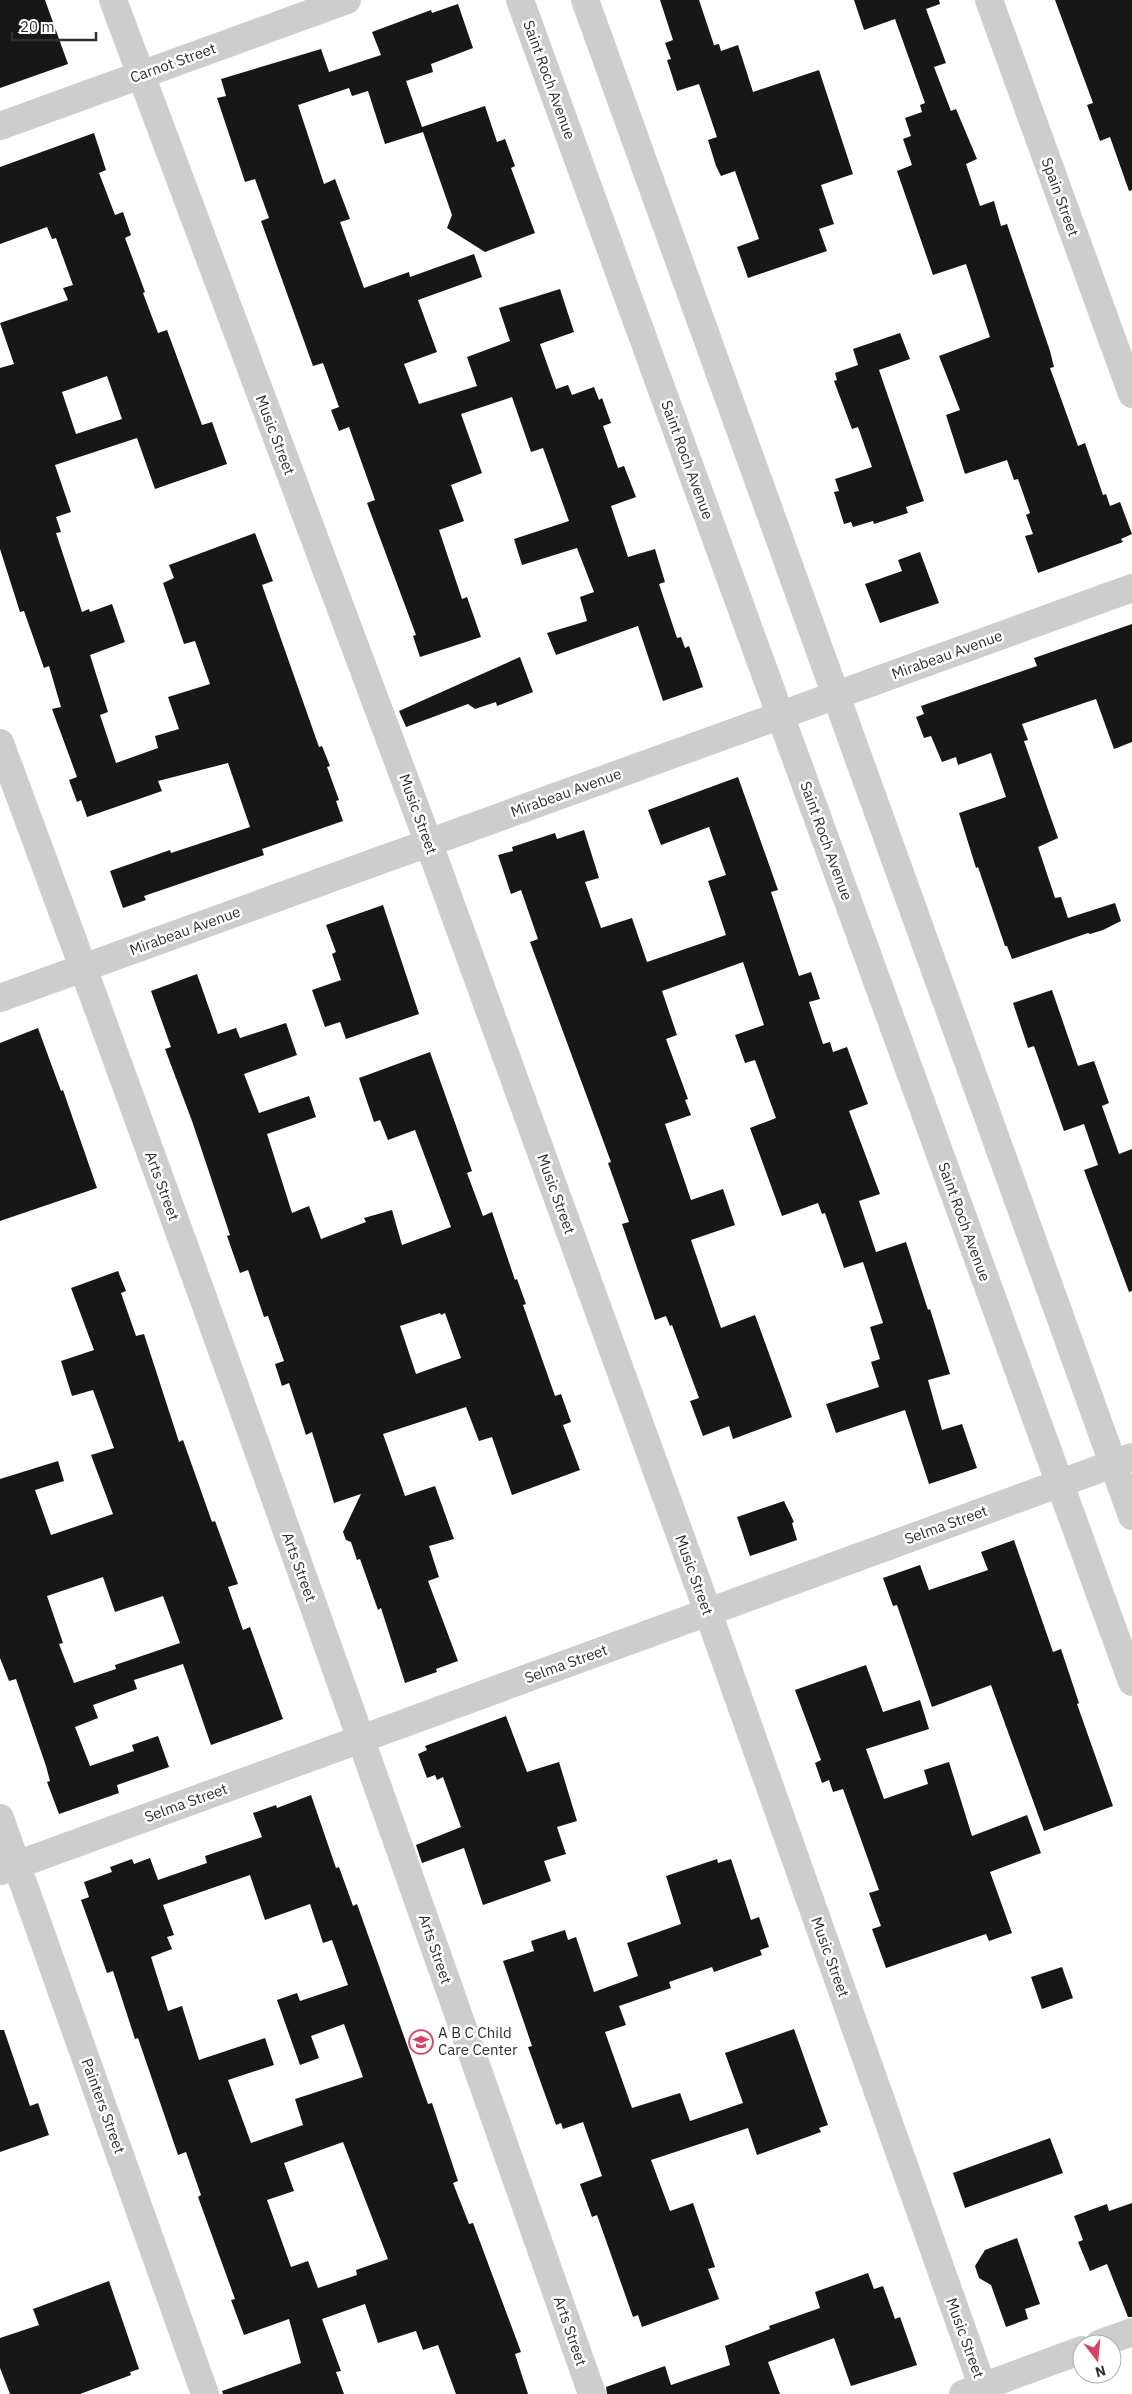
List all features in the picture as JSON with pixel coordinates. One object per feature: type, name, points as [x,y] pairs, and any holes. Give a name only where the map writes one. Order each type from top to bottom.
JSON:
[{"type":"street","name":"Music Street","points":[[113,0],[429,844],[708,1612],[977,2392]]},
{"type":"street","name":"Carnot Street","points":[[0,126],[347,0]]},
{"type":"street","name":"Saint Roch Avenue","points":[[520,0],[1132,1682]]},
{"type":"street","points":[[585,0],[836,695],[1123,1460],[1132,1516]]},
{"type":"street","name":"Spain Street","points":[[989,0],[1132,394]]},
{"type":"street","name":"Mirabeau Avenue","points":[[0,998],[1132,588]]},
{"type":"street","name":"Arts Street","points":[[0,743],[84,967],[361,1739],[592,2394]]},
{"type":"street","name":"Selma Street","points":[[9,1868],[1123,1460]]},
{"type":"street","name":"Painters Street","points":[[0,1818],[9,1868],[206,2394]]},
{"type":"street","points":[[977,2392],[1072,2354]]},
{"type":"building","points":[[0,0],[45,0],[68,64],[0,88]]},
{"type":"building","points":[[660,0],[699,0],[714,45],[719,44],[721,51],[738,45],[753,92],[819,70],[853,174],[821,185],[834,224],[819,229],[827,251],[748,278],[737,247],[759,239],[735,171],[721,176],[716,166],[708,140],[717,137],[699,84],[677,91],[667,60],[671,59],[665,43],[673,40]]},
{"type":"building","points":[[854,0],[939,0],[940,4],[926,9],[946,63],[934,67],[951,111],[956,109],[977,159],[966,164],[980,206],[994,201],[1001,226],[1007,224],[1050,351],[1054,367],[1050,368],[1078,446],[1085,443],[1103,495],[1106,494],[1110,506],[1120,502],[1132,534],[1121,539],[1123,542],[1038,573],[1025,536],[1033,534],[1026,515],[1030,513],[1018,479],[1014,480],[1007,460],[965,474],[946,415],[960,410],[939,356],[990,337],[966,264],[933,275],[897,171],[912,165],[903,139],[911,136],[905,118],[922,112],[920,105],[925,103],[895,19],[864,30]]},
{"type":"building","points":[[1055,0],[1132,0],[1132,190],[1129,191],[1110,137],[1100,141],[1087,105],[1093,103]]},
{"type":"building","points":[[458,4],[473,48],[431,64],[433,72],[406,81],[422,127],[485,106],[497,142],[505,139],[515,166],[511,168],[535,233],[485,252],[447,228],[452,215],[423,132],[385,144],[368,91],[352,96],[349,88],[298,105],[324,184],[335,179],[350,219],[340,222],[364,288],[409,272],[410,277],[474,254],[482,277],[418,300],[437,352],[404,364],[419,404],[477,386],[467,357],[510,341],[499,308],[560,289],[574,332],[540,344],[556,389],[568,385],[572,395],[594,387],[599,400],[602,398],[611,423],[603,426],[618,468],[624,466],[636,497],[611,506],[628,557],[655,549],[665,582],[659,584],[677,638],[681,637],[685,648],[689,646],[703,687],[663,701],[638,626],[556,655],[547,633],[587,621],[580,597],[594,592],[577,548],[522,565],[514,539],[569,521],[543,448],[531,452],[512,397],[461,414],[482,473],[451,485],[464,521],[439,530],[462,599],[467,597],[481,637],[420,657],[413,636],[416,635],[367,503],[375,500],[349,427],[339,431],[331,410],[339,407],[323,363],[313,366],[261,221],[269,218],[255,179],[245,182],[217,98],[226,96],[221,79],[321,49],[329,72],[381,55],[372,32],[431,10],[432,13]]},
{"type":"building","points":[[94,133],[106,170],[99,173],[115,215],[123,212],[131,235],[125,238],[158,333],[167,330],[202,425],[212,422],[227,464],[155,489],[137,438],[55,465],[71,512],[56,517],[61,532],[56,533],[82,612],[89,609],[90,612],[112,604],[125,642],[90,655],[108,712],[100,715],[116,763],[158,748],[155,736],[179,729],[168,697],[210,684],[195,641],[184,644],[163,583],[174,578],[169,565],[255,533],[273,581],[262,585],[319,747],[322,746],[330,766],[327,767],[339,800],[336,801],[343,821],[262,849],[264,855],[144,896],[146,900],[123,908],[110,871],[170,850],[171,853],[250,827],[228,763],[158,781],[162,791],[87,817],[81,800],[77,802],[69,780],[77,777],[52,709],[61,707],[49,666],[44,668],[24,611],[20,612],[0,549],[0,368],[14,364],[0,323],[68,300],[63,288],[73,285],[56,238],[52,239],[47,227],[0,244],[0,167]],"holes":[[[107,376],[122,419],[76,434],[62,392]]]},
{"type":"building","points":[[900,333],[910,359],[879,370],[924,501],[906,507],[908,513],[874,524],[873,521],[853,527],[851,522],[844,524],[834,492],[839,491],[835,479],[872,467],[858,427],[852,429],[834,381],[837,380],[835,373],[858,365],[853,349]]},
{"type":"building","points":[[920,552],[939,603],[880,623],[865,584],[902,571],[898,560]]},
{"type":"building","points":[[1132,624],[1132,742],[1114,749],[1096,699],[1022,724],[1028,740],[1024,741],[1058,838],[1038,847],[1055,898],[1061,897],[1068,918],[1115,903],[1121,921],[1103,930],[1088,933],[1012,959],[1007,946],[1005,946],[978,867],[976,868],[959,813],[1006,797],[991,753],[958,765],[956,757],[942,762],[931,736],[924,738],[916,717],[924,714],[921,706],[1037,666],[1034,658]]},
{"type":"building","points":[[520,657],[533,692],[497,706],[496,702],[475,709],[468,704],[406,727],[399,711]]},
{"type":"building","points":[[738,777],[778,890],[771,892],[799,976],[811,972],[820,999],[809,1002],[823,1044],[830,1042],[833,1052],[847,1047],[868,1104],[849,1111],[880,1194],[859,1201],[876,1252],[906,1242],[928,1310],[930,1309],[950,1374],[928,1380],[942,1430],[962,1424],[977,1468],[929,1484],[905,1410],[836,1433],[826,1404],[879,1387],[871,1362],[880,1359],[870,1327],[883,1323],[863,1262],[844,1268],[825,1213],[822,1214],[818,1203],[782,1216],[750,1128],[776,1118],[755,1060],[745,1063],[735,1035],[764,1025],[743,962],[662,991],[677,1035],[666,1039],[688,1099],[685,1100],[691,1115],[665,1124],[691,1200],[723,1189],[735,1225],[691,1240],[721,1328],[755,1315],[792,1417],[733,1439],[729,1426],[703,1436],[690,1401],[699,1398],[672,1325],[670,1326],[666,1316],[655,1320],[622,1224],[629,1222],[608,1163],[611,1162],[530,942],[538,939],[521,890],[511,894],[498,855],[513,851],[512,847],[555,833],[557,839],[584,830],[599,878],[585,882],[601,928],[632,918],[647,962],[726,935],[708,881],[726,875],[709,827],[661,845],[648,810]]},
{"type":"building","points":[[383,905],[419,1014],[346,1039],[340,1022],[325,1027],[312,990],[341,980],[332,954],[336,952],[326,925]]},
{"type":"building","points":[[197,974],[218,1034],[236,1028],[240,1038],[286,1023],[297,1055],[244,1074],[259,1113],[309,1096],[316,1117],[267,1134],[292,1213],[309,1206],[321,1239],[366,1222],[364,1218],[392,1210],[402,1245],[451,1227],[415,1130],[388,1140],[380,1120],[374,1122],[359,1078],[430,1052],[472,1171],[467,1173],[483,1216],[492,1212],[515,1280],[517,1279],[526,1304],[523,1305],[555,1396],[561,1394],[571,1422],[563,1425],[580,1470],[512,1495],[492,1437],[479,1441],[466,1407],[383,1434],[405,1496],[435,1486],[454,1539],[429,1546],[439,1577],[428,1581],[458,1661],[436,1669],[437,1672],[405,1683],[381,1608],[378,1610],[360,1559],[357,1560],[351,1542],[346,1540],[343,1532],[361,1494],[334,1503],[312,1432],[306,1435],[289,1383],[282,1386],[275,1364],[284,1361],[268,1316],[264,1317],[248,1270],[240,1273],[227,1236],[230,1235],[192,1121],[165,1049],[171,1047],[151,991]],"holes":[[[440,1313],[441,1315],[445,1313],[461,1358],[416,1374],[400,1326]]]},
{"type":"building","points":[[1052,990],[1078,1066],[1094,1061],[1109,1103],[1102,1106],[1119,1154],[1132,1149],[1132,1291],[1129,1292],[1084,1170],[1098,1165],[1084,1124],[1064,1131],[1034,1046],[1028,1048],[1013,1003]]},
{"type":"building","points":[[38,1028],[61,1091],[63,1090],[97,1188],[0,1221],[0,1043]]},
{"type":"building","points":[[118,1271],[126,1291],[121,1293],[136,1336],[144,1334],[179,1442],[183,1440],[212,1522],[215,1521],[238,1584],[228,1587],[243,1630],[250,1627],[283,1719],[211,1745],[183,1664],[134,1680],[137,1689],[93,1705],[98,1718],[75,1727],[90,1766],[134,1751],[132,1745],[158,1736],[169,1767],[117,1785],[119,1793],[59,1814],[47,1782],[50,1781],[46,1766],[16,1679],[9,1681],[0,1658],[0,1479],[58,1461],[64,1481],[35,1490],[51,1535],[113,1514],[91,1455],[114,1448],[93,1390],[72,1396],[61,1361],[94,1350],[71,1288]],"holes":[[[103,1577],[115,1612],[163,1596],[180,1643],[115,1665],[116,1669],[74,1683],[59,1644],[63,1643],[47,1596]]]},
{"type":"building","points":[[784,1501],[794,1522],[792,1523],[797,1540],[750,1556],[737,1517]]},
{"type":"building","points":[[1014,1540],[1053,1652],[1061,1649],[1079,1703],[1077,1704],[1113,1806],[1044,1831],[991,1685],[932,1707],[897,1605],[893,1606],[883,1578],[920,1565],[929,1590],[988,1570],[981,1552]]},
{"type":"building","points":[[866,1665],[883,1712],[920,1700],[929,1729],[866,1749],[884,1799],[928,1784],[924,1770],[949,1762],[972,1836],[1027,1815],[1041,1853],[990,1872],[1012,1933],[989,1941],[986,1934],[886,1968],[872,1929],[881,1926],[869,1893],[879,1890],[843,1789],[833,1792],[829,1780],[822,1783],[815,1763],[821,1760],[795,1690]]},
{"type":"building","points":[[506,1716],[527,1772],[559,1762],[577,1821],[557,1827],[566,1854],[544,1861],[551,1881],[483,1905],[464,1848],[422,1863],[416,1845],[461,1827],[443,1777],[437,1780],[435,1775],[427,1778],[418,1754],[427,1750],[425,1746]]},
{"type":"building","points":[[311,1795],[336,1868],[339,1867],[353,1906],[357,1904],[428,2104],[432,2103],[458,2181],[453,2183],[469,2224],[473,2223],[521,2352],[515,2354],[528,2394],[456,2394],[438,2345],[423,2350],[416,2331],[378,2343],[365,2304],[322,2319],[341,2371],[336,2372],[344,2394],[223,2394],[222,2391],[301,2363],[289,2319],[244,2335],[231,2300],[235,2299],[198,2197],[201,2195],[186,2152],[178,2155],[138,2038],[135,2039],[113,1971],[107,1973],[81,1900],[89,1897],[84,1882],[112,1872],[110,1867],[132,1859],[134,1864],[150,1858],[158,1880],[207,1863],[205,1856],[262,1837],[253,1813],[276,1805],[277,1808]],"holes":[[[250,1875],[265,1920],[310,1904],[323,1943],[332,1940],[348,1985],[300,2001],[297,1993],[277,2000],[300,2065],[319,2058],[311,2036],[344,2024],[363,2077],[295,2099],[303,2125],[251,2143],[228,2080],[274,2065],[265,2038],[199,2060],[182,2006],[168,2011],[151,1957],[172,1949],[167,1937],[174,1935],[163,1905]],[[343,2142],[388,2259],[356,2270],[357,2275],[318,2288],[308,2261],[291,2267],[267,2200],[294,2191],[284,2163]]]},
{"type":"building","points":[[717,1859],[718,1863],[731,1859],[751,1920],[759,1917],[769,1947],[760,1950],[762,1955],[714,1972],[712,1967],[669,1982],[671,1988],[619,2006],[626,2025],[605,2032],[632,2108],[680,2093],[690,2121],[743,2103],[725,2053],[794,2029],[828,2125],[819,2128],[821,2132],[757,2155],[748,2128],[651,2160],[670,2211],[693,2203],[715,2267],[708,2269],[719,2299],[642,2327],[638,2315],[633,2317],[597,2215],[592,2217],[580,2184],[602,2176],[583,2122],[563,2129],[561,2123],[556,2125],[528,2047],[532,2046],[503,1961],[534,1951],[531,1941],[565,1930],[568,1940],[576,1937],[594,1992],[638,1976],[627,1943],[681,1924],[666,1876]]},
{"type":"building","points":[[1062,1967],[1073,1998],[1042,2009],[1031,1977]]},
{"type":"building","points":[[0,2030],[4,2030],[30,2106],[38,2103],[49,2135],[0,2152]]},
{"type":"building","points":[[1050,2138],[1063,2173],[965,2208],[953,2173]]},
{"type":"building","points":[[1132,2203],[1132,2317],[1128,2317],[1107,2264],[1090,2271],[1078,2242],[1083,2240],[1074,2216],[1107,2204],[1109,2211]]},
{"type":"building","points":[[1017,2238],[1040,2304],[1025,2309],[1028,2319],[1006,2327],[991,2285],[979,2278],[975,2266],[985,2250]]},
{"type":"building","points":[[868,2273],[874,2289],[883,2286],[895,2319],[900,2317],[917,2365],[851,2386],[834,2338],[768,2362],[780,2394],[607,2394],[606,2387],[665,2366],[671,2385],[730,2365],[725,2346],[770,2329],[769,2326],[820,2308],[815,2292]]},
{"type":"building","points":[[109,2281],[139,2369],[130,2372],[131,2375],[80,2394],[10,2394],[0,2368],[0,2338],[39,2325],[33,2309]]},
{"type":"place","name":"A B C Child Care Center","points":[[421,2042]]}]
